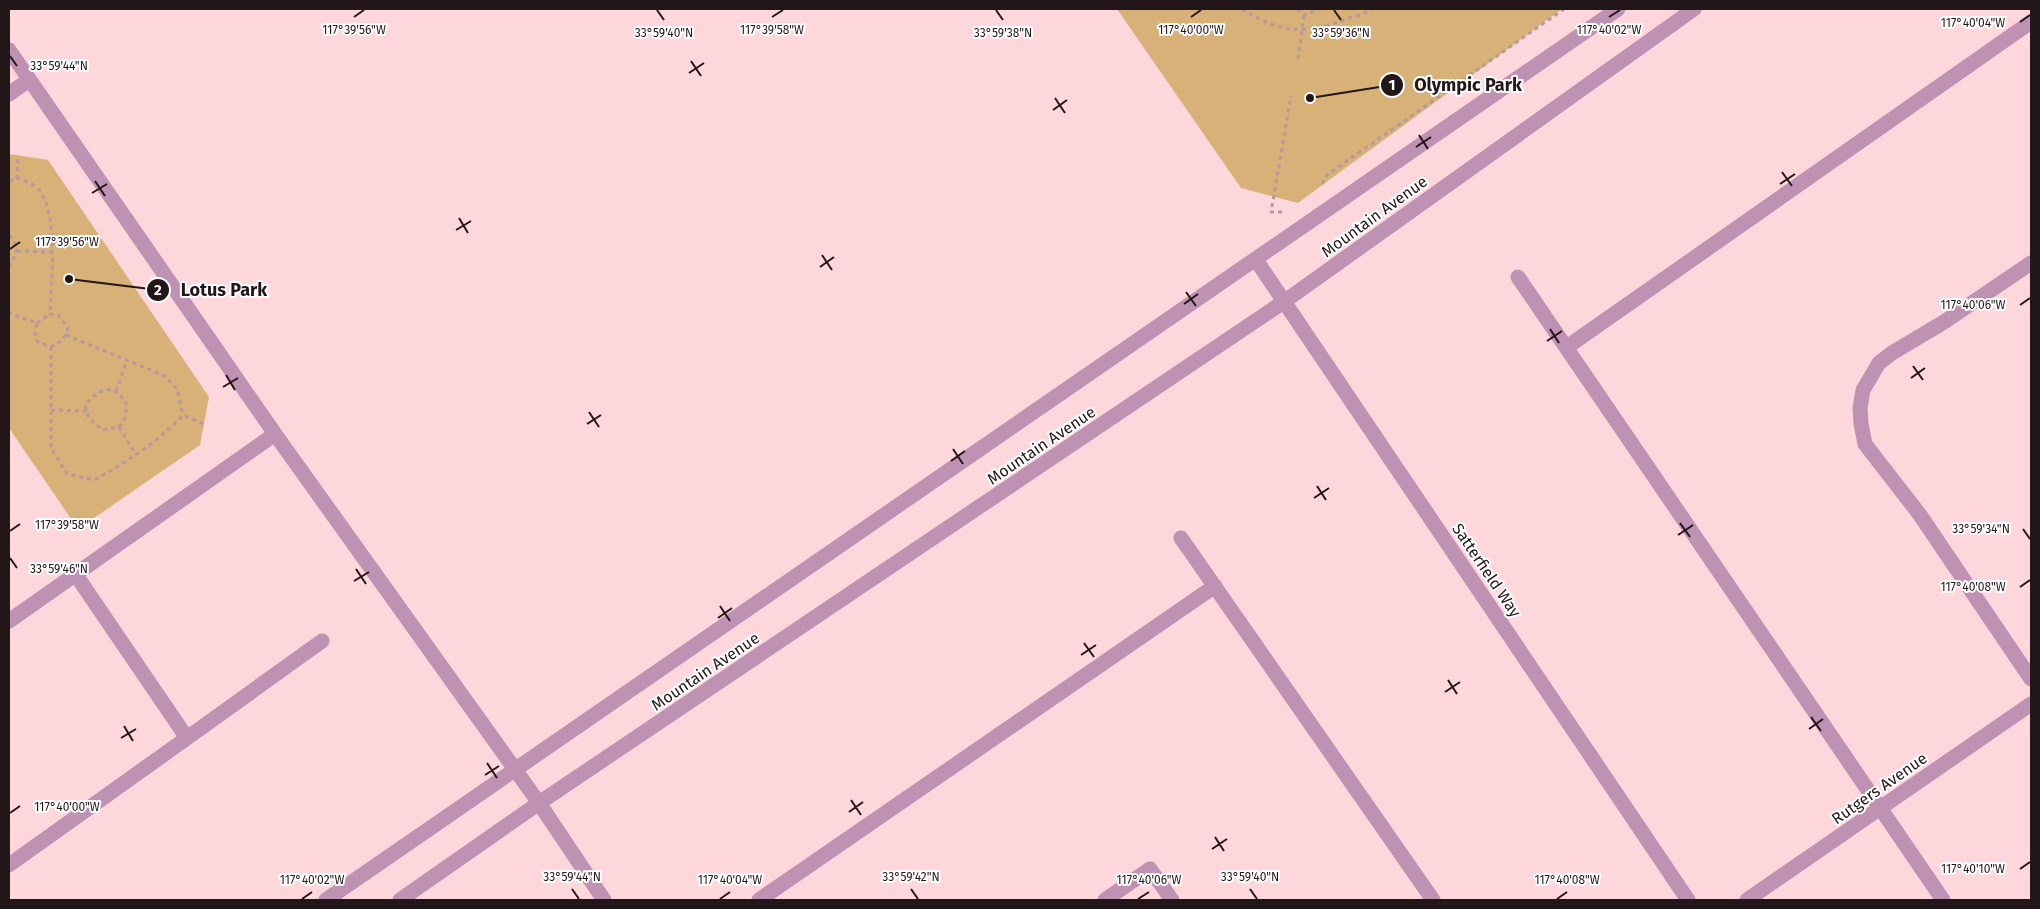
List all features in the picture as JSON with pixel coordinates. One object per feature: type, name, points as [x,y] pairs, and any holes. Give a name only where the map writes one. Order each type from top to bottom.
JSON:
[{"type":"street","name":"Mountain Avenue","points":[[326,900],[1618,9]]},
{"type":"street","name":"Mountain Avenue","points":[[400,900],[540,803],[1285,301],[1694,9]]},
{"type":"street","points":[[1567,347],[2031,22]]},
{"type":"street","points":[[9,50],[275,434],[540,803],[604,900]]},
{"type":"street","points":[[9,94],[30,80]]},
{"type":"street","name":"Satterfield Way","points":[[1256,260],[1688,900]]},
{"type":"street","points":[[2031,263],[1879,363],[1863,390],[1860,408],[1860,424],[1865,444],[1920,515],[2031,679]]},
{"type":"street","points":[[1518,277],[1943,900]]},
{"type":"street","points":[[9,621],[275,434]]},
{"type":"street","points":[[1181,538],[1433,900]]},
{"type":"street","points":[[76,575],[188,738]]},
{"type":"street","points":[[759,900],[1215,586]]},
{"type":"street","points":[[9,866],[322,641]]},
{"type":"street","name":"Rutgers Avenue","points":[[1747,900],[2031,704]]},
{"type":"street","points":[[1105,900],[1150,869],[1172,900]]},
{"type":"path","points":[[1242,9],[1262,20],[1287,29],[1322,28],[1372,9]]},
{"type":"path","points":[[1297,9],[1304,15]]},
{"type":"path","points":[[1304,15],[1320,9]]},
{"type":"path","points":[[1319,188],[1327,175],[1564,9]]},
{"type":"path","points":[[1298,59],[1304,15]]},
{"type":"path","points":[[1290,212],[1271,212],[1291,96]]},
{"type":"path","points":[[17,178],[18,156]]},
{"type":"path","points":[[9,181],[19,178],[38,188],[46,206],[52,230],[50,314]]},
{"type":"path","points":[[9,235],[16,244],[17,251],[9,266]]},
{"type":"path","points":[[17,251],[52,252]]},
{"type":"path","points":[[9,313],[38,323]]},
{"type":"path","points":[[50,314],[58,315],[68,328],[63,341],[51,347],[38,342],[35,332],[38,323],[50,314]]},
{"type":"path","points":[[66,335],[165,376],[177,389],[183,415]]},
{"type":"path","points":[[51,347],[51,448],[67,474],[94,480],[136,455],[183,415]]},
{"type":"path","points":[[116,392],[127,360]]},
{"type":"path","points":[[112,389],[120,394],[127,405],[124,421],[119,427],[103,430],[89,419],[87,411],[85,405],[98,392],[112,389]]},
{"type":"path","points":[[51,410],[87,411]]},
{"type":"path","points":[[183,415],[204,424]]},
{"type":"path","points":[[119,427],[136,455]]},
{"type":"shaded area","points":[[1117,9],[1562,9],[1298,203],[1241,188]]},
{"type":"shaded area","points":[[9,154],[48,160],[209,397],[200,445],[78,529],[9,428]]},
{"type":"place","name":"Olympic Park","points":[[1310,98]]},
{"type":"place","name":"Lotus Park","points":[[69,279]]}]
